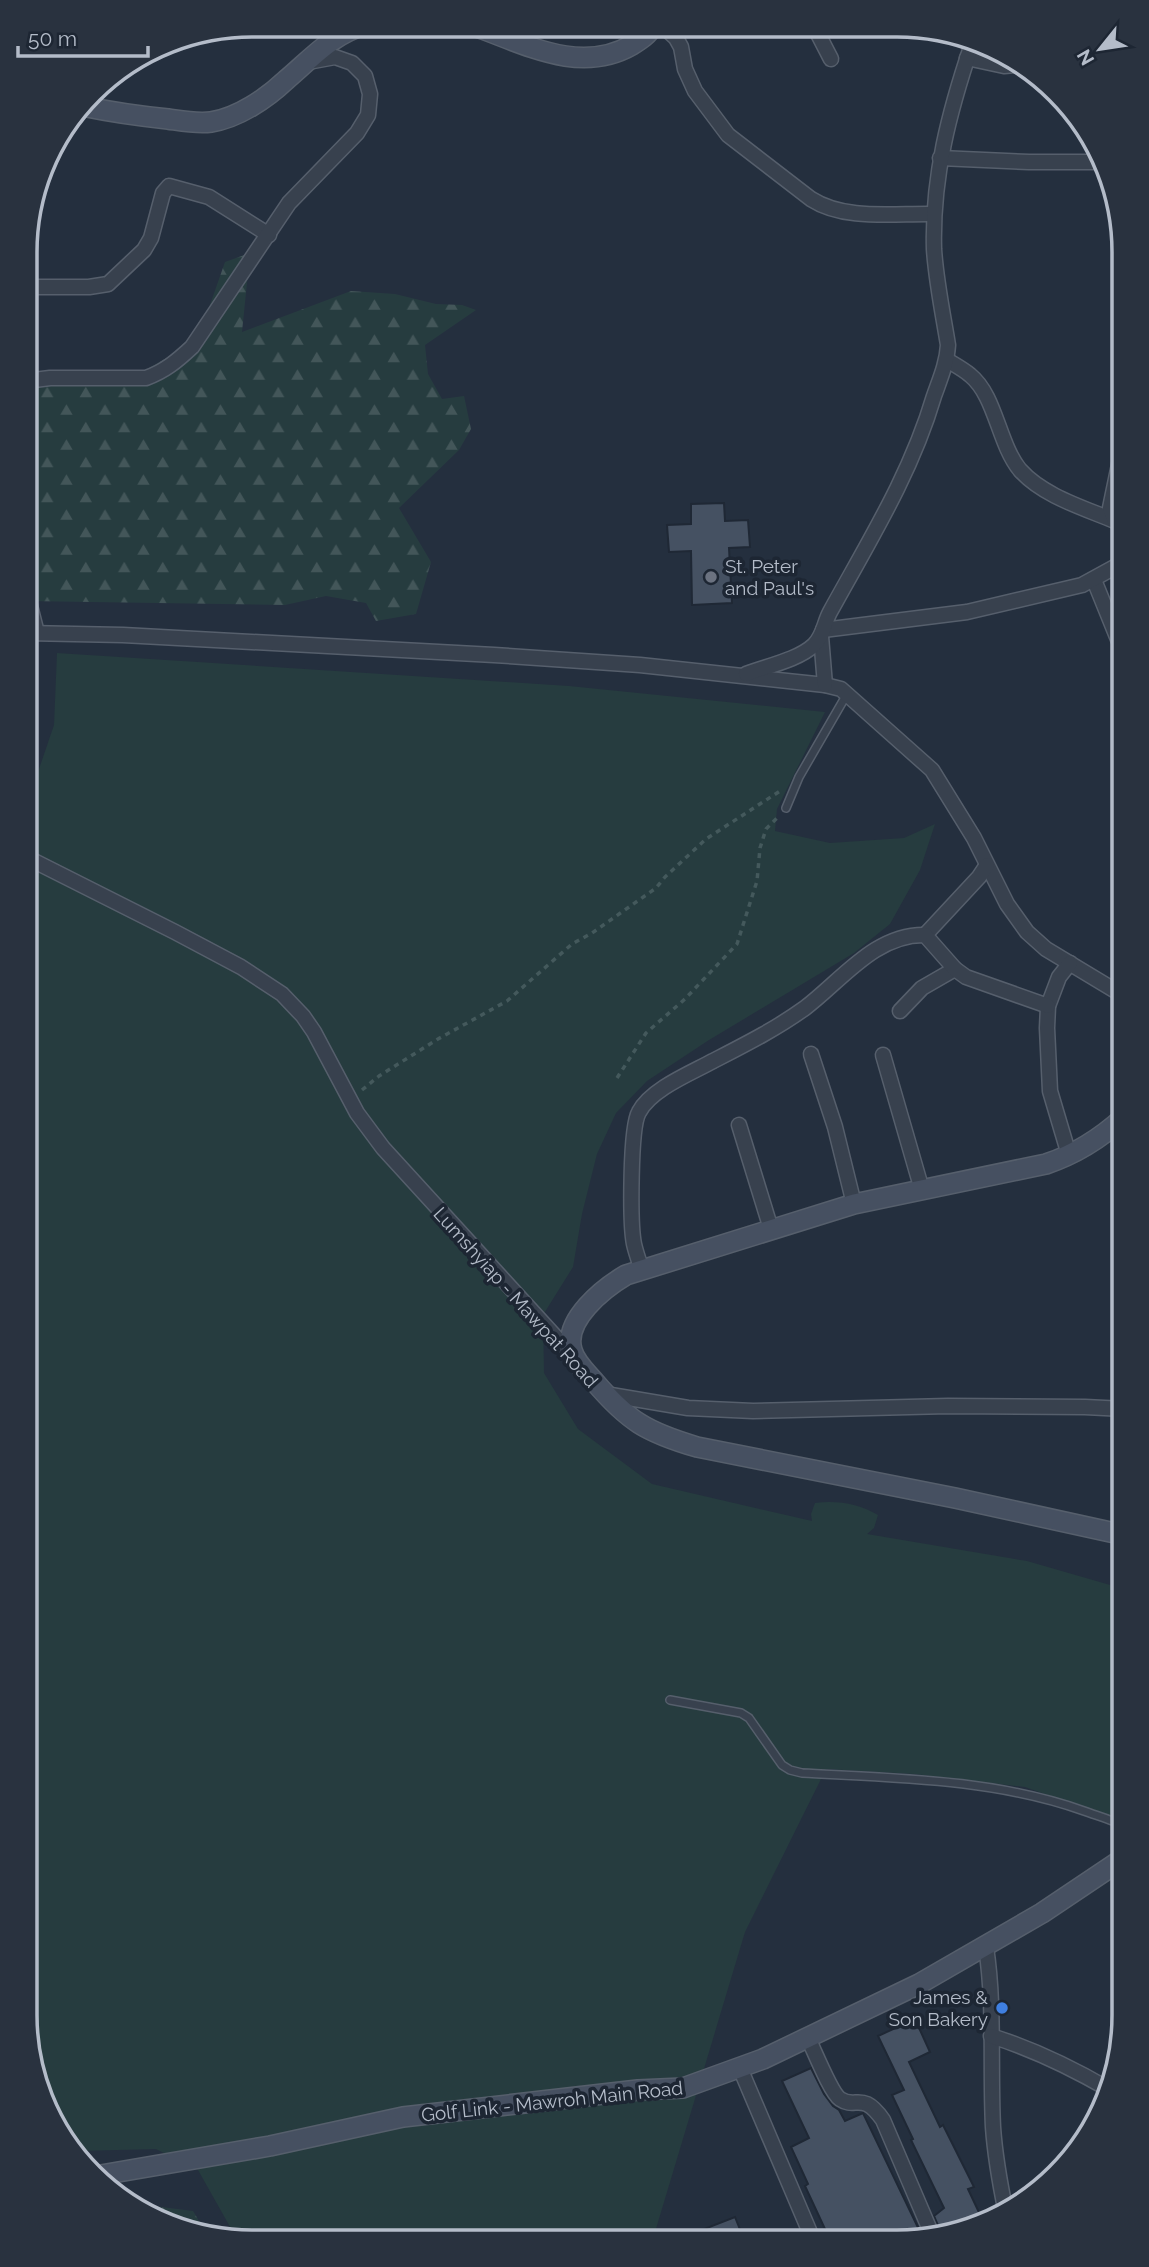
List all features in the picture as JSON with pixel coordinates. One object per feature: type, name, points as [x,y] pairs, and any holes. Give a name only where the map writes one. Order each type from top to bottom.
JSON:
[{"type":"street","points":[[92,108],[118,114],[209,123],[222,120],[250,106],[284,83],[336,37]]},
{"type":"street","points":[[506,37],[563,57],[583,59],[622,51],[643,37]]},
{"type":"street","points":[[676,37],[695,91],[728,135],[811,199],[823,207],[845,212],[934,214]]},
{"type":"street","points":[[820,37],[831,59]]},
{"type":"street","points":[[741,676],[798,655],[812,647],[887,512],[923,435],[947,360],[948,345],[934,253],[934,214],[947,122],[970,51],[1004,66]]},
{"type":"street","points":[[37,380],[146,378],[176,362],[191,347],[289,203],[364,124],[371,105],[365,76],[352,63],[335,57],[306,62]]},
{"type":"street","points":[[940,158],[1092,162]]},
{"type":"street","points":[[37,287],[89,287],[108,284],[144,250],[151,239],[163,193],[169,186],[209,197],[269,234]]},
{"type":"street","points":[[947,360],[971,375],[983,390],[1007,450],[1020,470],[1037,485],[1112,520]]},
{"type":"street","points":[[822,633],[967,612],[1070,589],[1112,569]]},
{"type":"street","points":[[1094,580],[1112,624]]},
{"type":"street","points":[[37,633],[123,635],[640,665],[841,689],[932,770],[974,838],[1007,904],[1027,932],[1046,948],[1112,989]]},
{"type":"street","points":[[822,633],[825,685]]},
{"type":"street","name":"Lumshyiap - Mawpat Road","points":[[37,863],[175,932],[274,988],[294,1005],[314,1032],[369,1131],[398,1167],[630,1419],[673,1440],[697,1447],[1112,1532]]},
{"type":"street","points":[[642,1270],[634,1242],[633,1174],[637,1114],[644,1104],[675,1082],[769,1031],[806,1007],[865,956],[885,944],[910,935],[925,935],[987,865]]},
{"type":"street","points":[[925,935],[955,969],[981,984],[1048,1006]]},
{"type":"street","points":[[1069,1155],[1050,1091],[1047,1028],[1048,1006],[1059,977],[1070,963]]},
{"type":"street","points":[[900,1011],[922,988],[955,969]]},
{"type":"street","points":[[811,1054],[835,1127],[855,1204]]},
{"type":"street","points":[[883,1055],[922,1190]]},
{"type":"street","points":[[738,1125],[745,1139],[748,1158],[771,1229]]},
{"type":"street","points":[[580,1364],[571,1349],[573,1333],[581,1314],[608,1285],[626,1275],[855,1204],[1046,1164],[1095,1141],[1112,1127]]},
{"type":"street","points":[[605,1394],[688,1408],[753,1411],[948,1406],[1112,1408]]},
{"type":"street","name":"Golf Link - Mawroh Main Road","points":[[107,2174],[270,2146],[402,2117],[638,2090],[683,2088],[740,2068],[919,1984],[1052,1907],[1112,1866]]},
{"type":"street","points":[[986,1947],[990,1976],[993,2128],[997,2171],[1004,2202]]},
{"type":"street","points":[[991,2036],[1058,2062],[1101,2085]]},
{"type":"street","points":[[808,2038],[835,2095],[846,2102],[861,2101],[870,2105],[883,2120],[929,2227]]},
{"type":"street","points":[[740,2068],[809,2230]]},
{"type":"lane","points":[[786,807],[795,785],[847,694]]},
{"type":"lane","points":[[670,1700],[728,1709],[749,1718],[782,1765],[790,1770],[908,1779],[1010,1791],[1068,1805],[1112,1822]]},
{"type":"path","points":[[349,1098],[438,1039],[507,1001],[572,944],[656,888],[706,839],[774,794],[795,785]]},
{"type":"path","points":[[617,1078],[646,1033],[692,992],[737,944],[757,881],[760,848],[766,828],[786,807]]},
{"type":"green space","points":[[250,253],[242,332],[351,291],[395,294],[436,304],[462,305],[476,310],[425,345],[428,374],[442,399],[464,396],[471,429],[459,450],[399,508],[431,562],[416,614],[376,621],[366,603],[326,596],[285,605],[37,601],[37,387],[140,373],[179,351],[204,322],[225,262]]},
{"type":"green space","points":[[57,653],[569,686],[825,712],[777,809],[775,831],[830,843],[904,838],[935,824],[920,870],[890,924],[854,953],[709,1040],[647,1081],[616,1113],[597,1154],[582,1214],[573,1267],[543,1315],[544,1373],[578,1429],[652,1484],[812,1521],[811,1514],[815,1503],[848,1504],[878,1515],[874,1528],[867,1534],[1027,1561],[1112,1586],[1112,1818],[1025,1787],[914,1774],[826,1769],[745,1932],[656,2230],[231,2228],[198,2170],[156,2149],[85,2151],[59,2110],[48,2084],[37,2029],[37,775],[54,725]]},
{"type":"green space","points":[[154,2206],[193,2211],[201,2224]]},
{"type":"building","name":"St. Peter and Paul's","points":[[724,503],[725,521],[748,520],[750,547],[729,548],[732,603],[692,605],[691,551],[669,552],[667,525],[691,524],[691,504]]},
{"type":"building","points":[[915,2019],[930,2052],[909,2062],[940,2127],[943,2125],[974,2187],[968,2189],[979,2213],[938,2226],[934,2216],[944,2208],[892,2095],[904,2090],[878,2036]]},
{"type":"building","points":[[811,2068],[824,2094],[845,2121],[863,2113],[918,2228],[825,2230],[791,2147],[809,2138],[782,2081]]},
{"type":"building","points":[[735,2217],[740,2230],[702,2230]]},
{"type":"place","name":"St. Peter and Paul's","points":[[711,577]]},
{"type":"place","name":"James & Son Bakery","points":[[1002,2008]]}]
